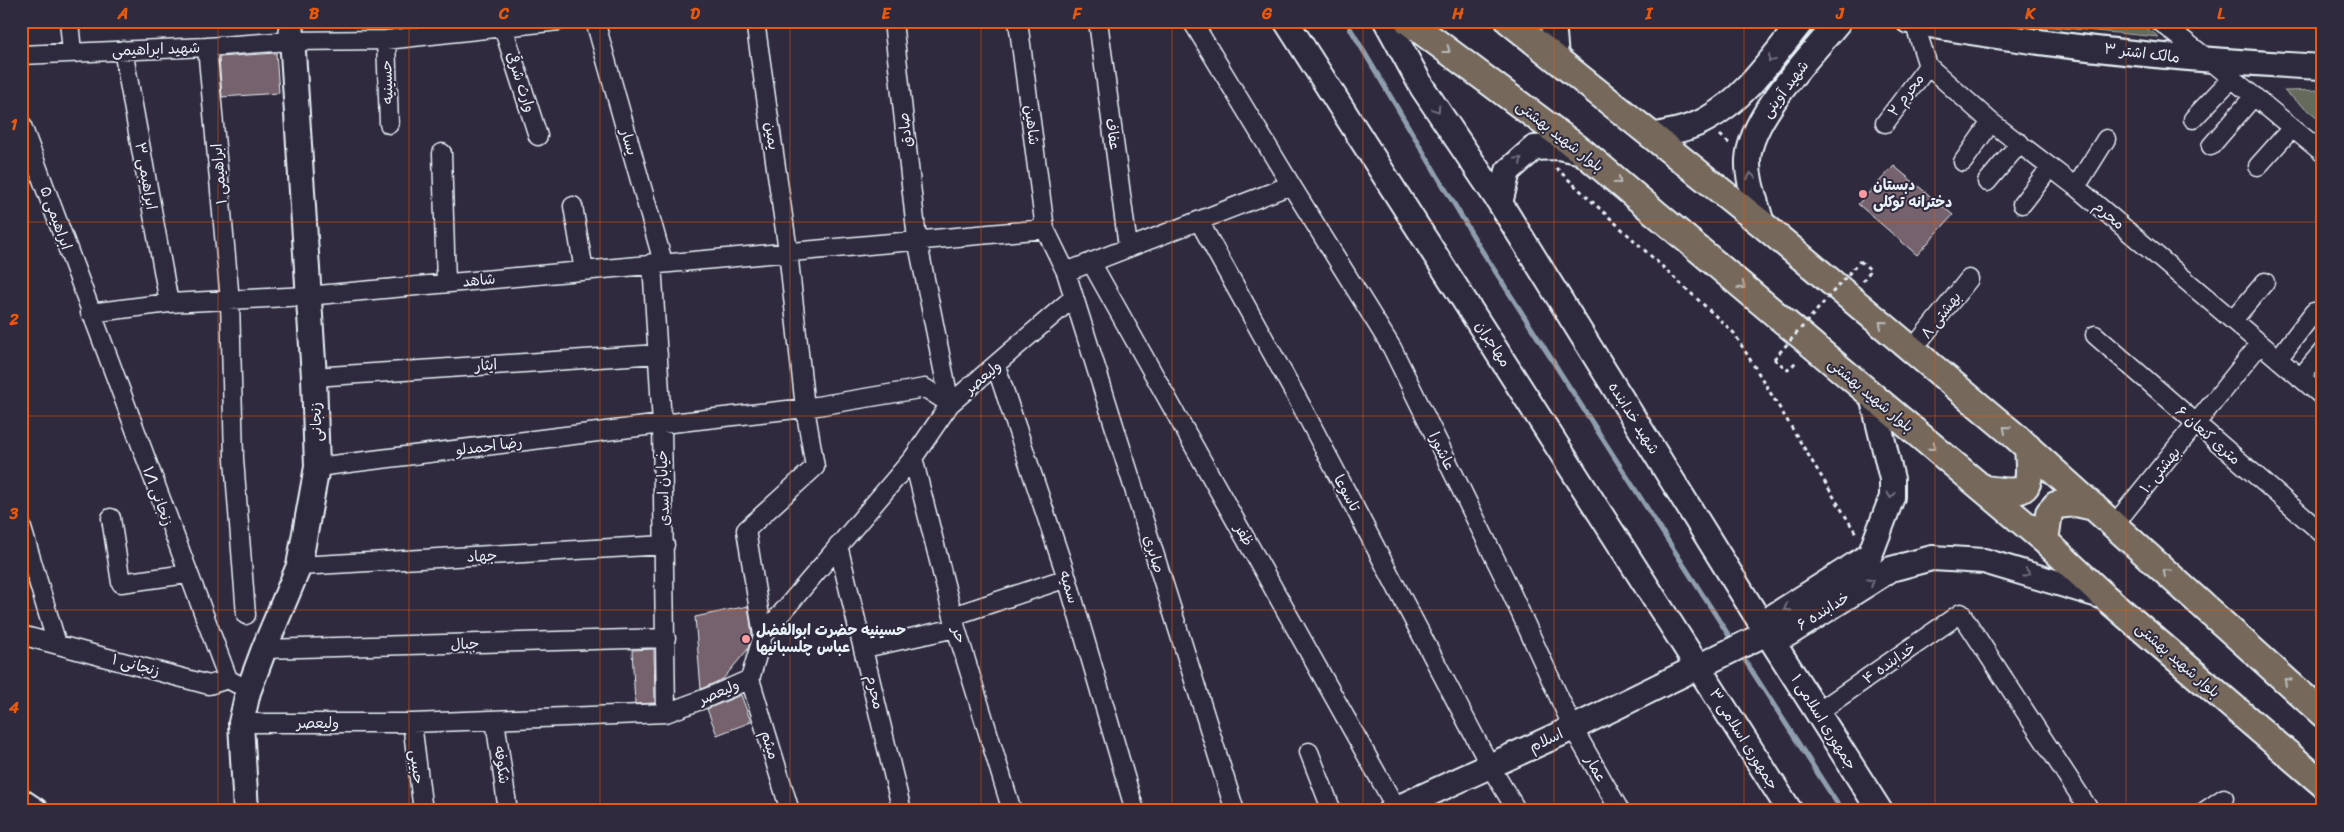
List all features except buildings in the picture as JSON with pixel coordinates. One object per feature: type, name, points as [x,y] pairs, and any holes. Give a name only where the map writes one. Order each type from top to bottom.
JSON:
[{"type":"main road","name":"بلوار شهید بهشتی","points":[[1408,21],[1583,152],[1985,489],[2045,541],[2105,598],[2323,784]]},
{"type":"main road","points":[[1508,21],[1762,224],[2028,448],[2323,714]]},
{"type":"main road","points":[[1985,489],[2014,493],[2025,488],[2029,479],[2028,448]]},
{"type":"main road","points":[[2045,541],[2049,514],[2056,505],[2076,502],[2094,507]]},
{"type":"street","points":[[69,21],[72,52]]},
{"type":"street","name":"شهید ابراهیمی","points":[[21,55],[207,47],[291,31],[386,40],[502,25],[559,21]]},
{"type":"street","name":"یسار","points":[[595,21],[658,263]]},
{"type":"street","name":"یمین","points":[[756,21],[788,251],[805,408],[815,467],[746,530],[763,635]]},
{"type":"street","name":"صادق","points":[[893,21],[917,239],[950,404]]},
{"type":"street","name":"شاهین","points":[[1018,21],[1046,229],[1066,272]]},
{"type":"street","name":"عفاف","points":[[1098,21],[1128,248]]},
{"type":"street","name":"عاشورا","points":[[1192,21],[1392,348],[1505,579],[1573,728]]},
{"type":"street","name":"مهاجران","points":[[1286,21],[1699,667]]},
{"type":"street","name":"شهید خدابنده","points":[[1386,21],[1422,87],[1500,203],[1767,633]]},
{"type":"street","points":[[1553,21],[1556,58]]},
{"type":"street","name":"شهید آوینی","points":[[1652,136],[1678,131],[1705,120],[1742,94],[1802,21]]},
{"type":"street","name":"شهید آوینی","points":[[1762,224],[1753,192],[1748,160],[1753,137],[1765,113],[1839,21]]},
{"type":"street","points":[[2158,21],[2212,62],[2323,153]]},
{"type":"street","points":[[1911,22],[1928,66]]},
{"type":"street","name":"مالک اشتر ۳","points":[[1911,22],[1957,26],[2212,62],[2323,68]]},
{"type":"street","name":"وارث شرقی","points":[[502,25],[538,136]]},
{"type":"street","name":"زنجانی","points":[[246,811],[241,723],[248,692],[299,566],[317,467],[314,377],[307,296],[291,31]]},
{"type":"street","name":"حسینیه","points":[[386,40],[389,124]]},
{"type":"street","name":"ابراهیمی ۱","points":[[207,47],[230,301],[234,459],[246,615]]},
{"type":"street","name":"ابراهیمی ۳","points":[[123,50],[169,303]]},
{"type":"street","name":"محرم","points":[[1928,66],[1991,122],[2076,187],[2323,397]]},
{"type":"street","name":"محرم ۲","points":[[1885,123],[1928,66]]},
{"type":"street","points":[[2193,119],[2232,78]]},
{"type":"street","points":[[1742,94],[1765,113]]},
{"type":"street","points":[[2211,146],[2254,96]]},
{"type":"street","points":[[1963,162],[1991,122]]},
{"type":"street","name":"ابراهیمی ۵","points":[[21,123],[90,312]]},
{"type":"street","points":[[2258,166],[2292,128]]},
{"type":"street","points":[[2076,187],[2106,139]]},
{"type":"street","points":[[1987,182],[2020,143]]},
{"type":"street","points":[[1500,203],[1508,171],[1534,148],[1558,147],[1583,152]]},
{"type":"street","points":[[442,153],[446,282]]},
{"type":"street","points":[[2022,204],[2050,168]]},
{"type":"street","points":[[1066,272],[1291,185]]},
{"type":"street","points":[[573,206],[584,271]]},
{"type":"street","name":"تاسوعا","points":[[1200,221],[1302,407],[1490,766],[1517,811]]},
{"type":"street","name":"شاهد","points":[[90,312],[169,303],[307,296],[917,239],[1046,229]]},
{"type":"street","name":"ظفر","points":[[1091,262],[1394,810]]},
{"type":"street","name":"خیابان اسدی","points":[[658,263],[658,354],[665,545],[666,713]]},
{"type":"street","name":"صابری","points":[[1066,272],[1235,811]]},
{"type":"street","name":"بهشتی ۸","points":[[1912,350],[1969,279]]},
{"type":"street","points":[[2232,320],[2265,282]]},
{"type":"street","name":"ولیعصر","points":[[241,723],[412,723],[666,713],[709,698],[750,679],[763,635],[913,458],[950,404],[996,366],[1074,296]]},
{"type":"street","name":"زنجانی ۱/۱","points":[[90,312],[187,574],[228,678]]},
{"type":"street","points":[[2278,359],[2314,312]]},
{"type":"street","name":"۶ متری کنعان","points":[[2095,335],[2323,534]]},
{"type":"street","name":"بهشتی ۱۰","points":[[2114,525],[2260,344]]},
{"type":"street","points":[[2300,378],[2323,352]]},
{"type":"street","name":"ایثار","points":[[314,377],[658,354]]},
{"type":"street","name":"سمیه","points":[[996,366],[1067,578],[1135,811]]},
{"type":"street","name":"رضا احمدلو","points":[[317,467],[805,408],[925,388],[950,404]]},
{"type":"street","points":[[1870,555],[1892,497],[1892,479],[1872,396]]},
{"type":"street","name":"حر","points":[[913,458],[955,622],[1012,811]]},
{"type":"street","points":[[111,518],[121,583],[187,574]]},
{"type":"street","points":[[21,525],[57,644]]},
{"type":"street","name":"جهاد","points":[[299,566],[665,545]]},
{"type":"street","name":"محرم","points":[[838,545],[865,648],[902,811]]},
{"type":"street","name":"خدابنده ۶","points":[[1870,555],[1774,616],[1767,633],[1788,634],[1892,569],[1932,558],[1984,561],[2105,598]]},
{"type":"street","points":[[865,648],[955,622],[1067,578]]},
{"type":"street","name":"خدابنده ۴","points":[[1818,712],[1961,614],[2090,811]]},
{"type":"street","name":"اسلام","points":[[1394,810],[1573,728],[1767,633]]},
{"type":"street","name":"جمهوری اسلامی ۱","points":[[1767,633],[1880,811]]},
{"type":"street","name":"زنجانی ۱","points":[[21,635],[209,685],[228,678]]},
{"type":"street","name":"جبال","points":[[264,649],[666,638]]},
{"type":"street","name":"جمهوری اسلامی ۳","points":[[1699,667],[1790,811]]},
{"type":"street","points":[[228,678],[248,692]]},
{"type":"street","name":"میثم","points":[[750,679],[790,811]]},
{"type":"street","name":"شکوفه","points":[[495,720],[508,811]]},
{"type":"street","name":"حبیبی","points":[[412,723],[423,811]]},
{"type":"street","name":"عمار","points":[[1573,728],[1620,811]]},
{"type":"street","points":[[1309,752],[1332,811]]},
{"type":"street","points":[[2205,811],[2224,798]]},
{"type":"street","points":[[21,801],[36,811]]},
{"type":"path","points":[[1705,120],[1748,160]]},
{"type":"path","points":[[1534,148],[1734,333],[1870,555]]},
{"type":"path","points":[[1788,370],[1774,359],[1860,261],[1871,270]]},
{"type":"green space","points":[[1988,21],[2137,21],[2159,37]]},
{"type":"green space","points":[[2323,90],[2323,122],[2284,91]]},
{"type":"waterway","points":[[1783,68],[1822,21]]},
{"type":"waterway","points":[[1350,28],[1479,246],[1733,642]]},
{"type":"waterway","points":[[1741,654],[1842,811]]},
{"type":"place","name":"دبستان دخترانه توکلی","points":[[1863,194]]},
{"type":"place","name":"حسینیه حضرت ابوالفضل عباس چلسبانیها","points":[[746,639]]}]
